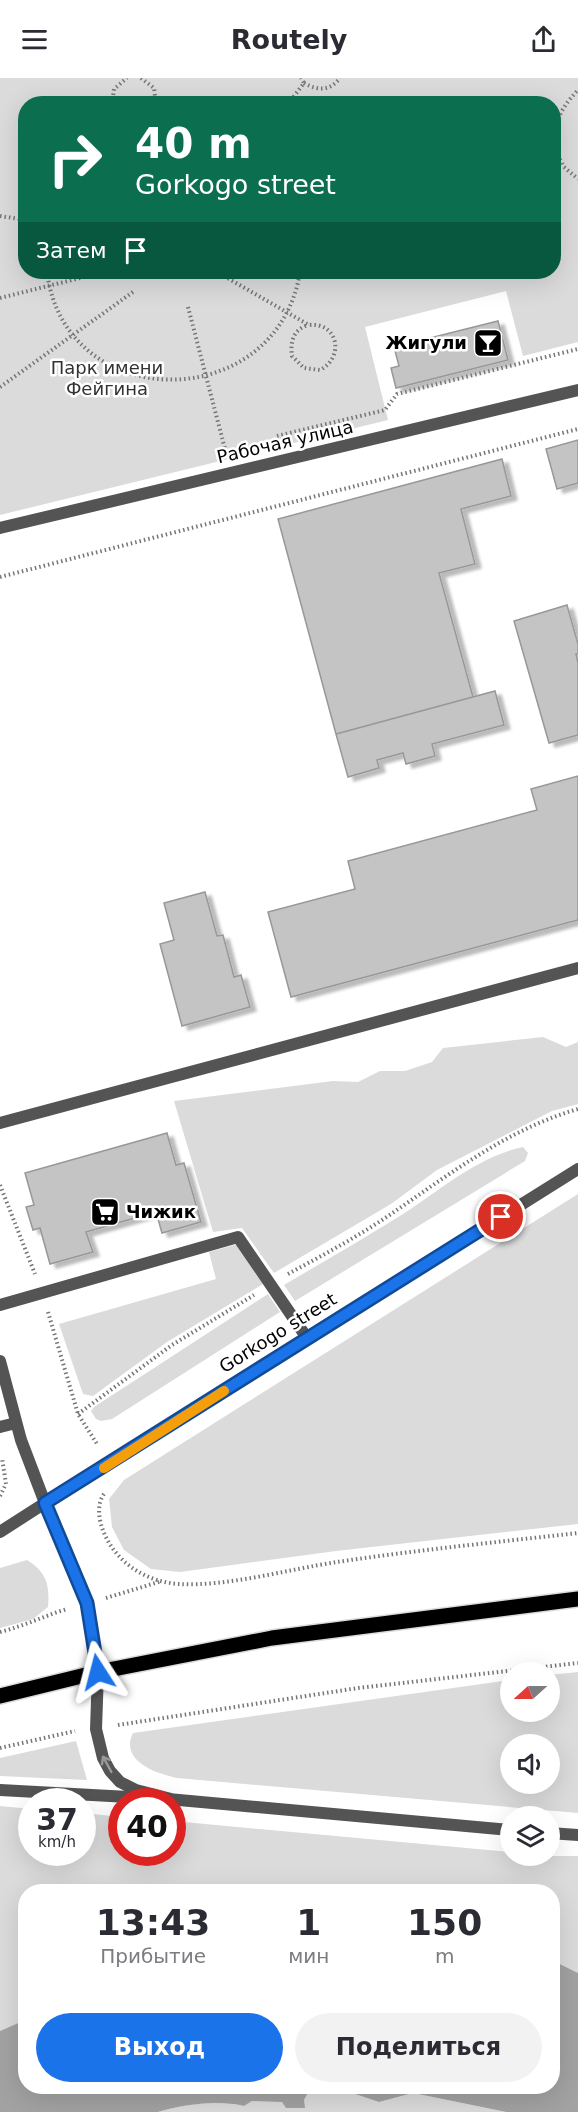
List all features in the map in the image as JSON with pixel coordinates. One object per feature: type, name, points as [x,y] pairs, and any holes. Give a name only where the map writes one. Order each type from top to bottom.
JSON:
[{"type":"main road","points":[[0,1696],[98,1672],[191,1653],[351,1626],[578,1599]]},
{"type":"street","name":"Рабочая улица","points":[[0,528],[578,390]]},
{"type":"street","points":[[0,1123],[578,969]]},
{"type":"street","name":"Gorkogo street","points":[[0,1532],[578,1169]]},
{"type":"street","points":[[0,1305],[238,1237],[307,1338]]},
{"type":"street","points":[[0,1361],[16,1423],[45,1503],[87,1603],[98,1672],[96,1729],[103,1758],[110,1771],[120,1782],[132,1788]]},
{"type":"street","points":[[0,1427],[16,1423]]},
{"type":"street","points":[[0,1790],[108,1796]]},
{"type":"street","points":[[186,1801],[500,1829]]},
{"type":"street","points":[[560,1834],[578,1835]]},
{"type":"path","points":[[113,96],[114,89],[127,78]]},
{"type":"path","points":[[141,78],[154,88],[155,96]]},
{"type":"path","points":[[293,96],[303,80],[323,90],[333,86],[340,78]]},
{"type":"path","points":[[561,111],[578,90]]},
{"type":"path","points":[[561,163],[578,179]]},
{"type":"path","points":[[0,216],[18,219]]},
{"type":"path","points":[[48,279],[61,315],[74,334],[104,361],[142,378],[184,381],[206,377],[225,370],[260,347],[274,332],[287,311],[298,279]]},
{"type":"path","points":[[0,298],[77,279]]},
{"type":"path","points":[[229,279],[309,325],[320,325],[327,329],[336,343],[334,360],[320,370],[304,368],[292,356],[292,339],[296,332],[309,325]]},
{"type":"path","points":[[0,387],[133,292]]},
{"type":"path","points":[[188,307],[225,449]]},
{"type":"path","points":[[271,438],[385,410],[397,394],[578,349]]},
{"type":"path","points":[[0,577],[578,429]]},
{"type":"path","points":[[214,452],[236,446]]},
{"type":"path","points":[[578,1109],[554,1116],[461,1164],[389,1216],[271,1284],[172,1346],[78,1414],[110,1464],[116,1480],[101,1499],[99,1515],[104,1532],[118,1558],[148,1577],[179,1584],[225,1580],[350,1560],[578,1533]]},
{"type":"path","points":[[0,1496],[6,1484],[3,1464]]},
{"type":"path","points":[[0,1632],[31,1624]]},
{"type":"path","points":[[0,1748],[66,1732],[358,1689],[578,1663]]},
{"type":"green space","name":"Парк имени Фейгина","points":[[0,78],[578,78],[578,342],[523,356],[506,291],[365,327],[388,420],[0,515]]},
{"type":"green space","points":[[543,1037],[566,1047],[578,1042],[578,1104],[552,1111],[437,1170],[391,1204],[274,1273],[242,1228],[213,1232],[174,1101],[333,1081],[358,1082],[380,1071],[405,1071],[432,1062],[443,1048]]},
{"type":"green space","points":[[523,1147],[528,1153],[525,1161],[295,1301],[284,1285],[395,1219],[456,1177],[489,1159]]},
{"type":"green space","points":[[578,1194],[578,1524],[336,1551],[180,1572],[151,1569],[124,1550],[112,1527],[109,1499],[124,1480]]},
{"type":"green space","points":[[238,1244],[263,1284],[167,1342],[93,1396],[83,1394],[59,1324],[216,1279],[209,1252]]},
{"type":"green space","points":[[268,1294],[280,1312],[112,1419],[101,1421],[96,1419],[91,1411],[94,1407]]},
{"type":"green space","points":[[27,1560],[43,1574],[47,1585],[48,1607],[33,1619],[0,1628],[0,1568]]},
{"type":"green space","points":[[578,1672],[578,1813],[560,1811],[560,1806],[500,1806],[177,1778],[151,1769],[135,1758],[130,1743],[133,1733],[500,1681],[500,1722],[560,1722],[560,1674]]},
{"type":"green space","points":[[76,1741],[87,1780],[0,1776],[0,1758]]},
{"type":"green space","points":[[0,1806],[18,1808],[18,1866],[96,1866],[96,1814],[108,1816],[108,1866],[186,1866],[186,1822],[500,1851],[500,1866],[560,1866],[560,1856],[578,1856],[578,1973],[560,1964],[560,1884],[18,1884],[18,2023],[0,2031]]},
{"type":"green space","points":[[307,2094],[355,2094],[379,2102],[418,2094],[506,2112],[158,2112],[201,2103],[244,2106],[252,2101],[304,2100]]},
{"type":"shaded area","points":[[560,1964],[578,1973],[578,2112],[506,2112],[418,2094],[560,2094]]},
{"type":"shaded area","points":[[18,2023],[18,2094],[307,2094],[304,2100],[305,2108],[286,2108],[282,2102],[252,2101],[244,2106],[222,2103],[201,2104],[158,2112],[0,2112],[0,2031]]},
{"type":"shaded area","points":[[355,2094],[409,2094],[379,2102]]},
{"type":"building","points":[[498,321],[508,360],[396,388],[391,368],[399,366],[394,347]]},
{"type":"building","points":[[578,440],[578,483],[557,489],[546,449]]},
{"type":"building","points":[[502,459],[511,496],[461,509],[475,564],[439,573],[473,697],[336,734],[278,519]]},
{"type":"building","points":[[567,605],[578,644],[578,654],[576,654],[578,735],[549,743],[514,621]]},
{"type":"building","points":[[495,691],[504,725],[432,744],[435,756],[406,764],[403,753],[377,760],[379,768],[348,777],[336,734]]},
{"type":"building","points":[[578,776],[578,920],[291,997],[268,912],[355,889],[348,861],[537,810],[531,789]]},
{"type":"building","points":[[205,892],[217,936],[223,935],[234,977],[241,975],[250,1007],[182,1026],[160,944],[174,940],[164,903]]},
{"type":"building","points":[[167,1133],[176,1165],[184,1163],[201,1222],[162,1233],[156,1212],[86,1232],[93,1252],[50,1264],[40,1228],[33,1230],[26,1207],[34,1205],[25,1173]]},
{"type":"slow traffic","points":[[104,1468],[224,1391]]},
{"type":"place","name":"Жигули","points":[[488,343]]},
{"type":"place","name":"Чижик","points":[[105,1212]]},
{"type":"route","points":[[98,1672],[87,1603],[45,1503],[501,1217]]}]
